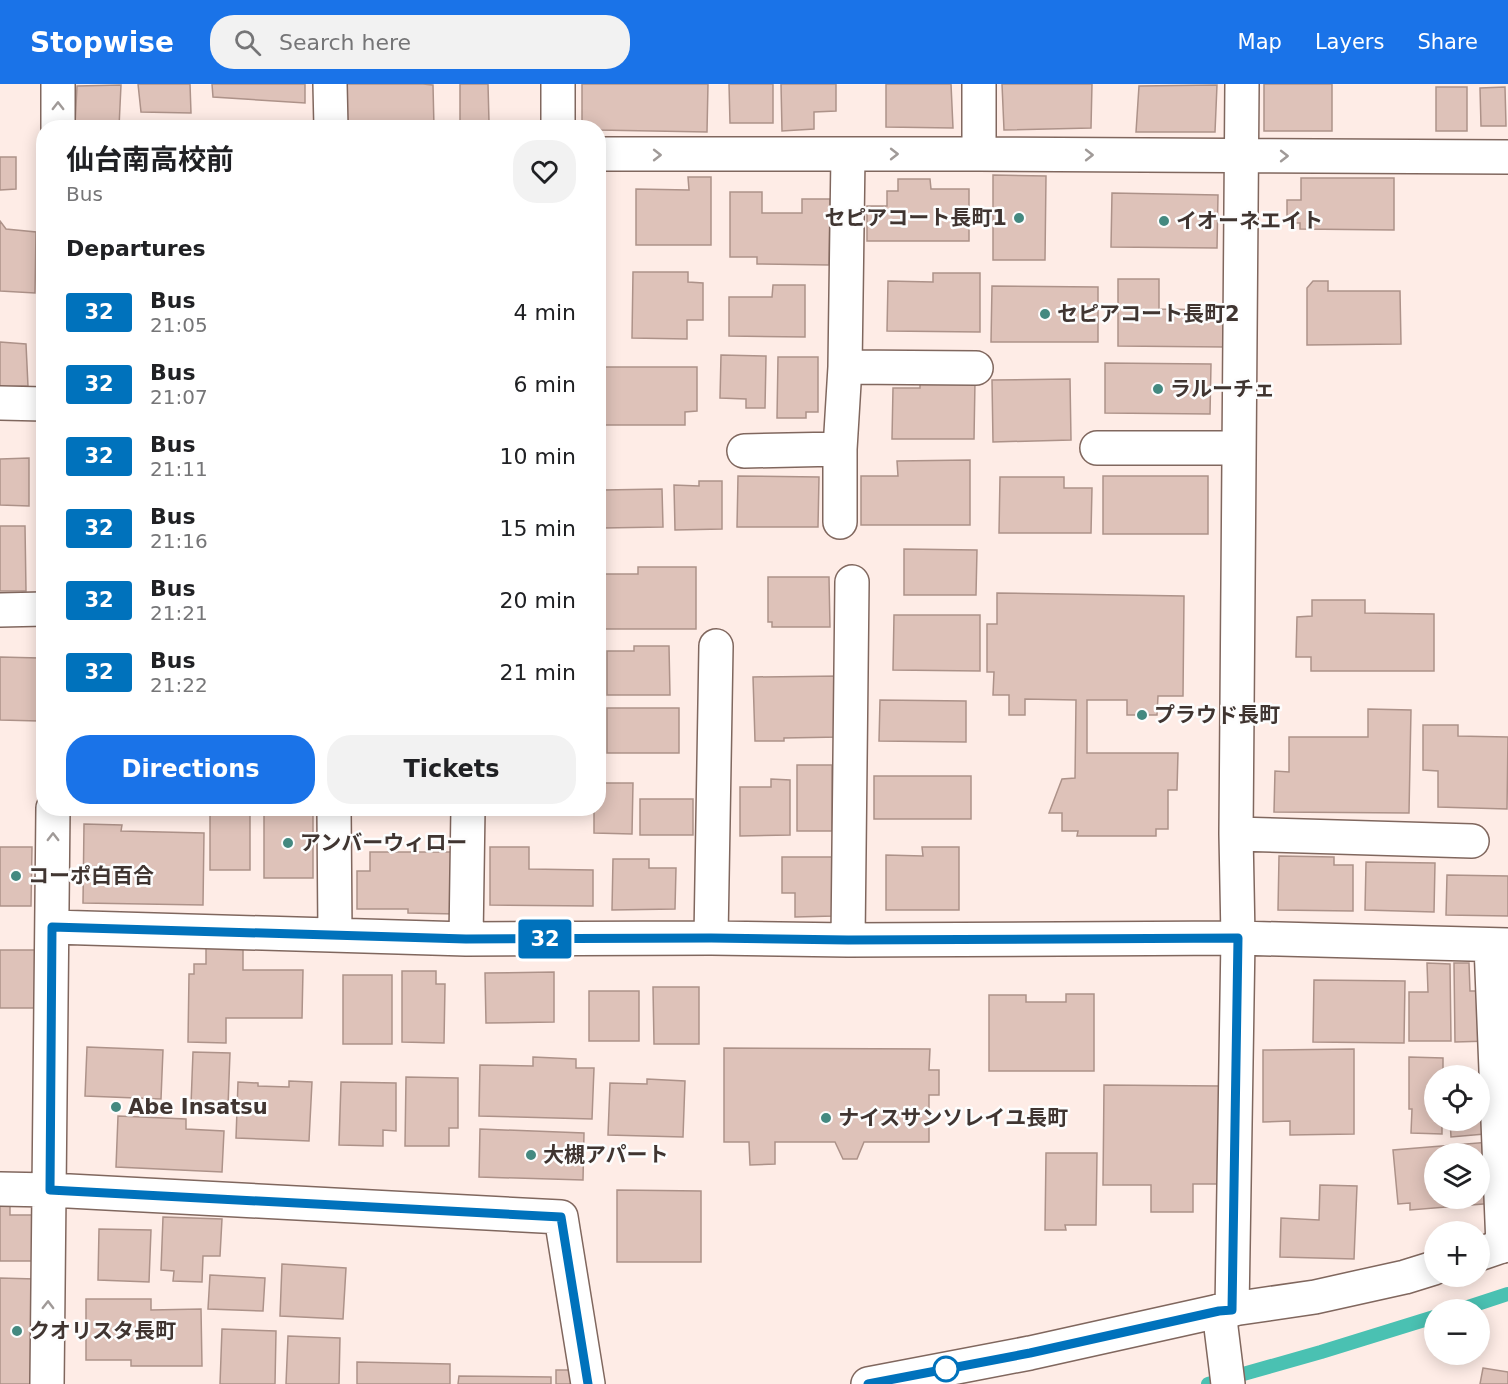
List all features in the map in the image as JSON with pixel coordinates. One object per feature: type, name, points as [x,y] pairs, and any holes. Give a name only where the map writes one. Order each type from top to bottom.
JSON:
[{"type":"street","points":[[58,84],[58,120]]},
{"type":"street","points":[[330,84],[331,120]]},
{"type":"street","points":[[558,84],[558,120]]},
{"type":"street","points":[[979,84],[979,154]]},
{"type":"street","points":[[1228,1384],[1224,1347],[1238,938],[1236,834],[1242,84]]},
{"type":"street","points":[[606,154],[1508,157]]},
{"type":"street","points":[[840,522],[848,155]]},
{"type":"street","points":[[845,368],[976,368]]},
{"type":"street","points":[[0,403],[36,404]]},
{"type":"street","points":[[1097,448],[1239,448]]},
{"type":"street","points":[[744,451],[840,449]]},
{"type":"street","points":[[848,940],[852,582]]},
{"type":"street","points":[[0,610],[36,609]]},
{"type":"street","points":[[711,938],[716,646]]},
{"type":"street","points":[[47,1384],[53,816]]},
{"type":"street","points":[[334,816],[335,935]]},
{"type":"street","points":[[466,939],[468,816]]},
{"type":"street","points":[[1236,834],[1472,842]]},
{"type":"street","points":[[52,927],[466,939],[1238,938],[1499,945],[1497,1248]]},
{"type":"street","points":[[0,1190],[50,1190],[561,1217],[588,1384]]},
{"type":"street","points":[[868,1384],[1030,1353],[1226,1311],[1315,1297],[1424,1271]]},
{"type":"building","points":[[138,84],[190,84],[191,113],[141,112]]},
{"type":"building","points":[[212,84],[305,84],[305,103],[213,97]]},
{"type":"building","points":[[343,84],[433,85],[434,120],[343,120]]},
{"type":"building","points":[[460,84],[488,84],[489,120],[460,120]]},
{"type":"building","points":[[582,84],[708,84],[707,132],[606,130],[606,120],[582,120]]},
{"type":"building","points":[[729,84],[773,84],[773,123],[730,123]]},
{"type":"building","points":[[781,84],[836,84],[836,111],[814,112],[814,129],[782,131]]},
{"type":"building","points":[[886,84],[951,84],[953,128],[886,127]]},
{"type":"building","points":[[1002,84],[1092,84],[1091,128],[1004,130]]},
{"type":"building","points":[[1264,84],[1332,84],[1332,131],[1264,131]]},
{"type":"building","points":[[121,85],[119,120],[75,120],[77,86]]},
{"type":"building","points":[[1217,85],[1215,132],[1136,132],[1139,86]]},
{"type":"building","points":[[1436,87],[1467,87],[1467,131],[1436,131]]},
{"type":"building","points":[[1505,87],[1506,126],[1481,126],[1480,88]]},
{"type":"building","points":[[0,157],[16,157],[16,189],[0,190]]},
{"type":"building","name":"セピアコート長町1","points":[[993,175],[1046,176],[1045,260],[993,260]]},
{"type":"building","points":[[688,177],[711,177],[711,245],[636,245],[636,189],[689,190]]},
{"type":"building","points":[[1301,178],[1394,178],[1394,230],[1300,229],[1300,223],[1287,223],[1287,200],[1301,200]]},
{"type":"building","points":[[898,179],[930,179],[931,189],[969,189],[969,241],[867,241],[867,206],[887,206],[887,191],[898,191]]},
{"type":"building","points":[[730,192],[762,192],[762,213],[802,213],[802,199],[830,199],[829,265],[757,264],[757,257],[730,257]]},
{"type":"building","name":"イオーネエイト","points":[[1112,193],[1218,195],[1217,248],[1111,247]]},
{"type":"building","points":[[0,221],[6,229],[36,232],[35,293],[0,291]]},
{"type":"building","points":[[633,272],[688,272],[688,282],[703,283],[703,320],[687,320],[687,339],[632,338]]},
{"type":"building","points":[[933,273],[980,273],[980,332],[887,331],[888,281],[933,282]]},
{"type":"building","points":[[1118,279],[1159,279],[1159,309],[1225,310],[1225,347],[1118,346]]},
{"type":"building","points":[[1313,281],[1328,281],[1328,291],[1400,291],[1401,344],[1307,345],[1307,288]]},
{"type":"building","points":[[773,285],[805,285],[805,337],[729,336],[729,297],[772,297]]},
{"type":"building","name":"セピアコート長町2","points":[[992,286],[1098,287],[1098,342],[991,342]]},
{"type":"building","points":[[0,342],[26,344],[28,386],[0,387]]},
{"type":"building","points":[[721,355],[766,356],[765,408],[746,408],[746,399],[720,398]]},
{"type":"building","points":[[778,357],[818,357],[818,412],[806,412],[806,418],[777,418]]},
{"type":"building","name":"ラルーチェ","points":[[1105,363],[1211,364],[1210,414],[1105,413]]},
{"type":"building","points":[[606,367],[697,367],[697,411],[685,412],[685,425],[606,425]]},
{"type":"building","points":[[1070,379],[1071,440],[993,442],[992,380]]},
{"type":"building","points":[[920,380],[975,381],[974,439],[892,439],[893,388],[920,388]]},
{"type":"building","points":[[29,458],[29,506],[0,505],[0,459]]},
{"type":"building","points":[[970,460],[970,525],[861,525],[861,476],[898,476],[897,461]]},
{"type":"building","points":[[738,476],[819,477],[818,527],[737,527]]},
{"type":"building","points":[[1103,476],[1208,476],[1208,534],[1103,534]]},
{"type":"building","points":[[1000,477],[1064,477],[1064,488],[1092,488],[1091,533],[999,533]]},
{"type":"building","points":[[699,481],[722,481],[722,529],[675,530],[674,485],[699,486]]},
{"type":"building","points":[[662,489],[663,527],[606,528],[606,490]]},
{"type":"building","points":[[0,526],[25,526],[26,591],[0,591]]},
{"type":"building","points":[[904,549],[977,550],[976,595],[904,595]]},
{"type":"building","points":[[638,567],[696,567],[696,629],[606,629],[606,574],[638,574]]},
{"type":"building","points":[[768,577],[829,577],[830,627],[772,627],[772,622],[768,622]]},
{"type":"building","name":"プラウド長町","points":[[997,593],[1184,596],[1183,696],[1158,696],[1157,715],[1127,715],[1127,700],[1087,700],[1087,753],[1178,753],[1177,790],[1168,790],[1168,829],[1156,829],[1156,836],[1077,836],[1078,831],[1062,831],[1062,813],[1049,813],[1062,779],[1075,778],[1076,700],[1025,699],[1025,715],[1009,715],[1009,695],[993,695],[994,672],[987,672],[987,624],[997,624]]},
{"type":"building","points":[[1312,600],[1365,600],[1365,613],[1434,614],[1434,671],[1311,671],[1311,657],[1296,657],[1297,617],[1312,616]]},
{"type":"building","points":[[894,615],[980,615],[980,671],[893,670]]},
{"type":"building","points":[[634,646],[669,646],[670,695],[607,695],[607,651],[634,651]]},
{"type":"building","points":[[0,657],[36,658],[36,721],[0,720]]},
{"type":"building","points":[[839,676],[840,737],[755,741],[753,677]]},
{"type":"building","points":[[880,700],[966,701],[966,742],[879,741]]},
{"type":"building","points":[[607,708],[679,708],[679,753],[607,753]]},
{"type":"building","points":[[1368,709],[1411,710],[1409,813],[1274,812],[1275,771],[1289,772],[1289,737],[1368,737]]},
{"type":"building","points":[[1423,725],[1458,725],[1458,736],[1508,737],[1507,809],[1438,807],[1438,771],[1423,770]]},
{"type":"building","points":[[797,765],[832,765],[832,831],[797,831]]},
{"type":"building","points":[[874,776],[971,776],[971,819],[874,819]]},
{"type":"building","points":[[771,779],[790,780],[790,835],[740,836],[740,787],[771,787]]},
{"type":"building","points":[[606,783],[633,783],[632,834],[594,833],[594,816],[606,816]]},
{"type":"building","points":[[640,799],[693,799],[693,835],[640,835]]},
{"type":"building","points":[[210,816],[250,816],[250,870],[210,870]]},
{"type":"building","name":"アンバーウィロー","points":[[264,816],[313,816],[313,878],[264,878]]},
{"type":"building","points":[[84,824],[122,825],[121,831],[204,833],[203,905],[83,903]]},
{"type":"building","name":"コーポ白百合","points":[[0,847],[32,847],[31,906],[0,906]]},
{"type":"building","points":[[490,847],[529,847],[529,869],[593,870],[593,906],[490,905]]},
{"type":"building","points":[[922,847],[959,847],[959,910],[886,910],[886,855],[923,856]]},
{"type":"building","points":[[370,852],[456,852],[456,914],[408,913],[408,909],[357,909],[357,871],[370,871]]},
{"type":"building","points":[[1279,856],[1334,857],[1334,865],[1353,865],[1353,911],[1278,910]]},
{"type":"building","points":[[782,857],[834,857],[834,916],[795,917],[795,893],[782,893]]},
{"type":"building","points":[[613,859],[649,859],[649,868],[676,868],[675,909],[612,910]]},
{"type":"building","points":[[1366,862],[1435,863],[1434,912],[1365,910]]},
{"type":"building","points":[[1447,875],[1508,876],[1508,916],[1446,915]]},
{"type":"building","points":[[206,948],[243,948],[243,970],[303,970],[302,1018],[226,1018],[226,1043],[188,1042],[189,974],[194,974],[194,964],[206,964]]},
{"type":"building","points":[[0,950],[50,950],[49,1008],[0,1008]]},
{"type":"building","points":[[1427,963],[1450,964],[1451,1041],[1409,1041],[1409,992],[1428,992]]},
{"type":"building","points":[[1454,963],[1469,963],[1470,991],[1489,991],[1489,1041],[1455,1042]]},
{"type":"building","points":[[402,971],[436,971],[436,984],[445,984],[444,1043],[402,1042]]},
{"type":"building","points":[[554,972],[554,1022],[486,1023],[485,973]]},
{"type":"building","points":[[343,975],[392,975],[392,1044],[343,1044]]},
{"type":"building","points":[[1314,980],[1405,981],[1404,1043],[1313,1042]]},
{"type":"building","points":[[653,987],[699,987],[699,1044],[654,1044]]},
{"type":"building","points":[[589,991],[639,991],[639,1041],[589,1041]]},
{"type":"building","points":[[1066,994],[1094,994],[1094,1071],[989,1071],[989,995],[1026,995],[1026,1002],[1066,1002]]},
{"type":"building","points":[[87,1047],[163,1050],[161,1099],[85,1096]]},
{"type":"building","name":"ナイスサンソレイユ長町","points":[[724,1048],[930,1049],[929,1070],[939,1070],[939,1095],[929,1095],[929,1142],[864,1142],[857,1159],[843,1159],[835,1142],[775,1142],[775,1164],[750,1165],[749,1142],[724,1142]]},
{"type":"building","points":[[1354,1049],[1354,1134],[1290,1135],[1290,1121],[1263,1122],[1263,1050]]},
{"type":"building","points":[[193,1052],[230,1053],[228,1106],[191,1105]]},
{"type":"building","points":[[533,1057],[576,1059],[576,1068],[594,1068],[592,1119],[479,1116],[480,1065],[533,1066]]},
{"type":"building","points":[[1409,1057],[1443,1058],[1443,1065],[1424,1065],[1424,1131],[1442,1131],[1442,1134],[1411,1133],[1412,1109],[1409,1109]]},
{"type":"building","points":[[406,1077],[458,1078],[458,1128],[449,1128],[449,1146],[405,1146]]},
{"type":"building","points":[[647,1079],[685,1081],[683,1137],[608,1135],[610,1083],[647,1084]]},
{"type":"building","points":[[289,1081],[312,1082],[309,1141],[236,1138],[238,1082],[258,1083],[258,1086],[289,1087]]},
{"type":"building","points":[[341,1082],[396,1083],[396,1131],[383,1130],[383,1146],[339,1145]]},
{"type":"building","points":[[1104,1085],[1220,1086],[1219,1184],[1193,1184],[1193,1212],[1151,1212],[1151,1185],[1103,1185]]},
{"type":"building","points":[[1490,1106],[1493,1106],[1496,1133],[1451,1137],[1451,1131],[1490,1131]]},
{"type":"building","points":[[118,1116],[186,1119],[186,1129],[224,1131],[222,1172],[116,1167]]},
{"type":"building","name":"大槻アパート","points":[[480,1129],[584,1133],[583,1180],[479,1177]]},
{"type":"building","points":[[1490,1142],[1495,1203],[1490,1203],[1490,1143],[1478,1143]]},
{"type":"building","points":[[1424,1147],[1424,1209],[1410,1210],[1410,1203],[1398,1204],[1393,1150]]},
{"type":"building","points":[[1046,1153],[1097,1153],[1096,1225],[1065,1225],[1066,1230],[1045,1230]]},
{"type":"building","points":[[1320,1185],[1357,1186],[1354,1259],[1280,1257],[1281,1218],[1319,1220]]},
{"type":"building","points":[[617,1190],[701,1191],[701,1262],[617,1262]]},
{"type":"building","points":[[0,1204],[10,1205],[10,1215],[42,1215],[41,1261],[0,1261]]},
{"type":"building","points":[[163,1217],[222,1219],[220,1256],[203,1256],[202,1282],[173,1281],[174,1271],[161,1270]]},
{"type":"building","points":[[99,1229],[151,1230],[149,1282],[98,1280]]},
{"type":"building","points":[[282,1264],[346,1268],[343,1319],[280,1316]]},
{"type":"building","points":[[210,1275],[265,1278],[263,1311],[208,1309]]},
{"type":"building","name":"クオリスタ長町","points":[[0,1278],[35,1279],[34,1384],[0,1384]]},
{"type":"building","points":[[86,1299],[151,1299],[151,1310],[201,1309],[202,1366],[131,1366],[131,1360],[86,1360]]},
{"type":"building","points":[[222,1329],[276,1331],[275,1384],[220,1384]]},
{"type":"building","points":[[288,1336],[340,1338],[339,1384],[286,1384]]},
{"type":"building","points":[[357,1362],[450,1364],[450,1384],[357,1384]]},
{"type":"building","points":[[1483,1368],[1508,1372],[1508,1384],[1480,1384]]},
{"type":"building","points":[[556,1370],[583,1370],[583,1384],[556,1384]]},
{"type":"building","points":[[459,1376],[551,1377],[551,1384],[458,1384]]},
{"type":"waterway","points":[[1490,1300],[1508,1294]]},
{"type":"waterway","points":[[1208,1384],[1424,1320]]},
{"type":"bus line","name":"32","points":[[588,1384],[561,1217],[50,1190],[52,927],[466,939],[1238,938],[1232,1310],[1133,1329],[1030,1353],[868,1384]]},
{"type":"place","name":"セピアコート長町1","points":[[1019,218]]},
{"type":"place","name":"イオーネエイト","points":[[1164,221]]},
{"type":"place","name":"セピアコート長町2","points":[[1045,314]]},
{"type":"place","name":"ラルーチェ","points":[[1158,389]]},
{"type":"place","name":"プラウド長町","points":[[1142,715]]},
{"type":"place","name":"アンバーウィロー","points":[[288,843]]},
{"type":"place","name":"コーポ白百合","points":[[16,876]]},
{"type":"place","name":"Abe Insatsu","points":[[116,1107]]},
{"type":"place","name":"ナイスサンソレイユ長町","points":[[826,1118]]},
{"type":"place","name":"大槻アパート","points":[[531,1155]]},
{"type":"place","name":"クオリスタ長町","points":[[17,1331]]}]
